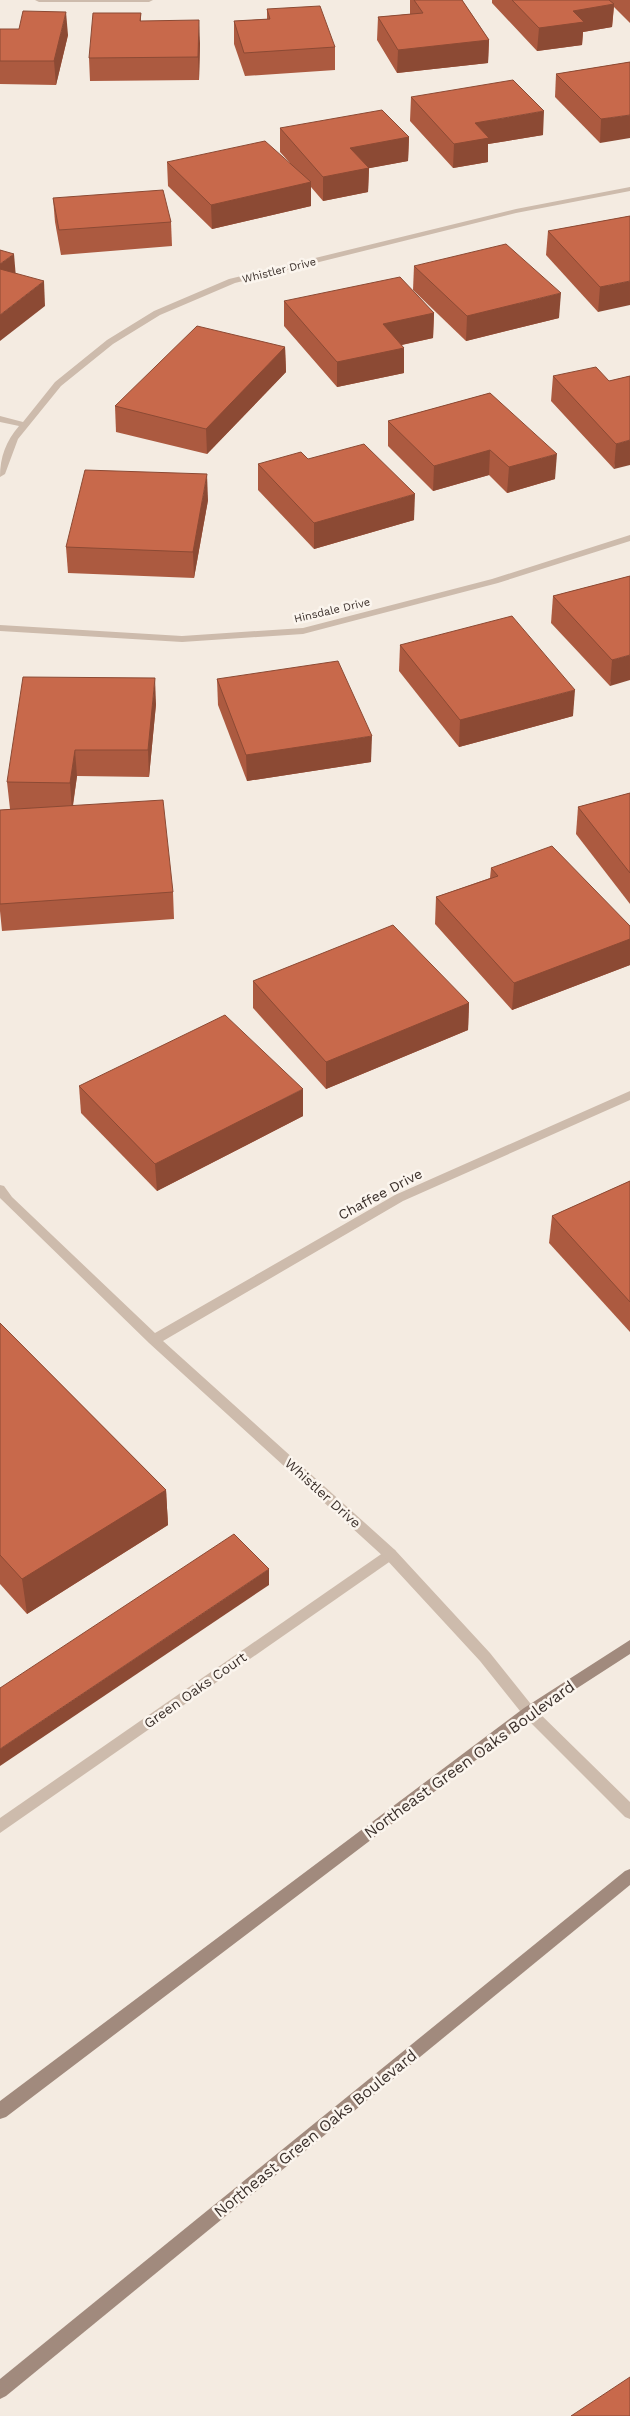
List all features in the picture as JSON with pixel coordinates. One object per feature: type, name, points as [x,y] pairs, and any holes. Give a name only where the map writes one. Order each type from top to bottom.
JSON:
[{"type":"main road","name":"Northeast Green Oaks Boulevard","points":[[0,2111],[529,1712],[630,1646]]},
{"type":"main road","name":"Northeast Green Oaks Boulevard","points":[[0,2390],[630,1876]]},
{"type":"street","points":[[39,0],[149,0]]},
{"type":"street","name":"Whistler Drive","points":[[0,474],[14,438],[58,384],[110,342],[157,313],[232,281],[516,211],[630,189]]},
{"type":"street","points":[[0,419],[25,425]]},
{"type":"street","name":"Hinsdale Drive","points":[[0,628],[182,639],[303,632],[495,581],[630,538]]},
{"type":"street","name":"Chaffee Drive","points":[[154,1340],[399,1198],[630,1095]]},
{"type":"street","name":"Whistler Drive","points":[[0,1189],[8,1200],[154,1340],[390,1554],[485,1657],[529,1712],[630,1812]]},
{"type":"street","name":"Green Oaks Court","points":[[0,1826],[390,1554]]},
{"type":"building","points":[[414,0],[462,0],[489,40],[398,50],[378,17],[423,13]]},
{"type":"building","points":[[512,0],[609,0],[614,4],[573,11],[584,22],[539,28]]},
{"type":"building","points":[[320,6],[335,47],[244,53],[234,21],[270,19],[267,9]]},
{"type":"building","points":[[23,11],[66,12],[54,61],[0,61],[0,29],[19,29]]},
{"type":"building","points":[[93,13],[141,13],[140,21],[199,20],[198,57],[89,58]]},
{"type":"building","points":[[630,62],[630,115],[601,119],[556,74]]},
{"type":"building","points":[[513,80],[544,111],[475,123],[489,138],[454,144],[411,97]]},
{"type":"building","points":[[382,110],[409,137],[350,148],[369,168],[323,177],[280,128]]},
{"type":"building","points":[[265,141],[311,182],[211,205],[167,162]]},
{"type":"building","points":[[163,190],[171,222],[59,230],[53,198]]},
{"type":"building","points":[[630,216],[630,281],[600,287],[548,231]]},
{"type":"building","points":[[506,244],[561,293],[467,316],[414,266]]},
{"type":"building","points":[[0,250],[14,254],[0,264]]},
{"type":"building","points":[[0,269],[44,281],[0,315]]},
{"type":"building","points":[[400,277],[434,313],[383,324],[404,348],[337,362],[284,301]]},
{"type":"building","points":[[197,326],[285,347],[206,429],[115,406]]},
{"type":"building","points":[[596,367],[609,381],[630,376],[630,440],[616,444],[553,376]]},
{"type":"building","points":[[490,393],[557,454],[509,467],[490,450],[434,466],[388,421]]},
{"type":"building","points":[[364,444],[415,494],[314,523],[258,464],[301,452],[308,459]]},
{"type":"building","points":[[85,470],[207,474],[193,552],[66,547]]},
{"type":"building","points":[[630,576],[630,655],[612,660],[553,596]]},
{"type":"building","points":[[512,616],[575,690],[460,720],[400,645]]},
{"type":"building","points":[[338,661],[372,736],[246,755],[217,679]]},
{"type":"building","points":[[23,677],[155,678],[148,750],[75,750],[70,783],[7,782]]},
{"type":"building","points":[[630,793],[630,873],[578,807]]},
{"type":"building","points":[[163,800],[173,892],[0,904],[0,810]]},
{"type":"building","points":[[552,846],[630,926],[630,939],[514,983],[436,897],[498,876],[491,868]]},
{"type":"building","points":[[393,925],[469,1003],[326,1062],[253,981]]},
{"type":"building","points":[[225,1015],[303,1089],[155,1164],[79,1086]]},
{"type":"building","points":[[630,1181],[630,1302],[552,1216]]},
{"type":"building","points":[[0,1323],[166,1490],[22,1579],[0,1555]]},
{"type":"building","points":[[234,1534],[269,1569],[0,1749],[0,1688]]},
{"type":"building","points":[[630,2377],[630,2416],[571,2416]]}]
